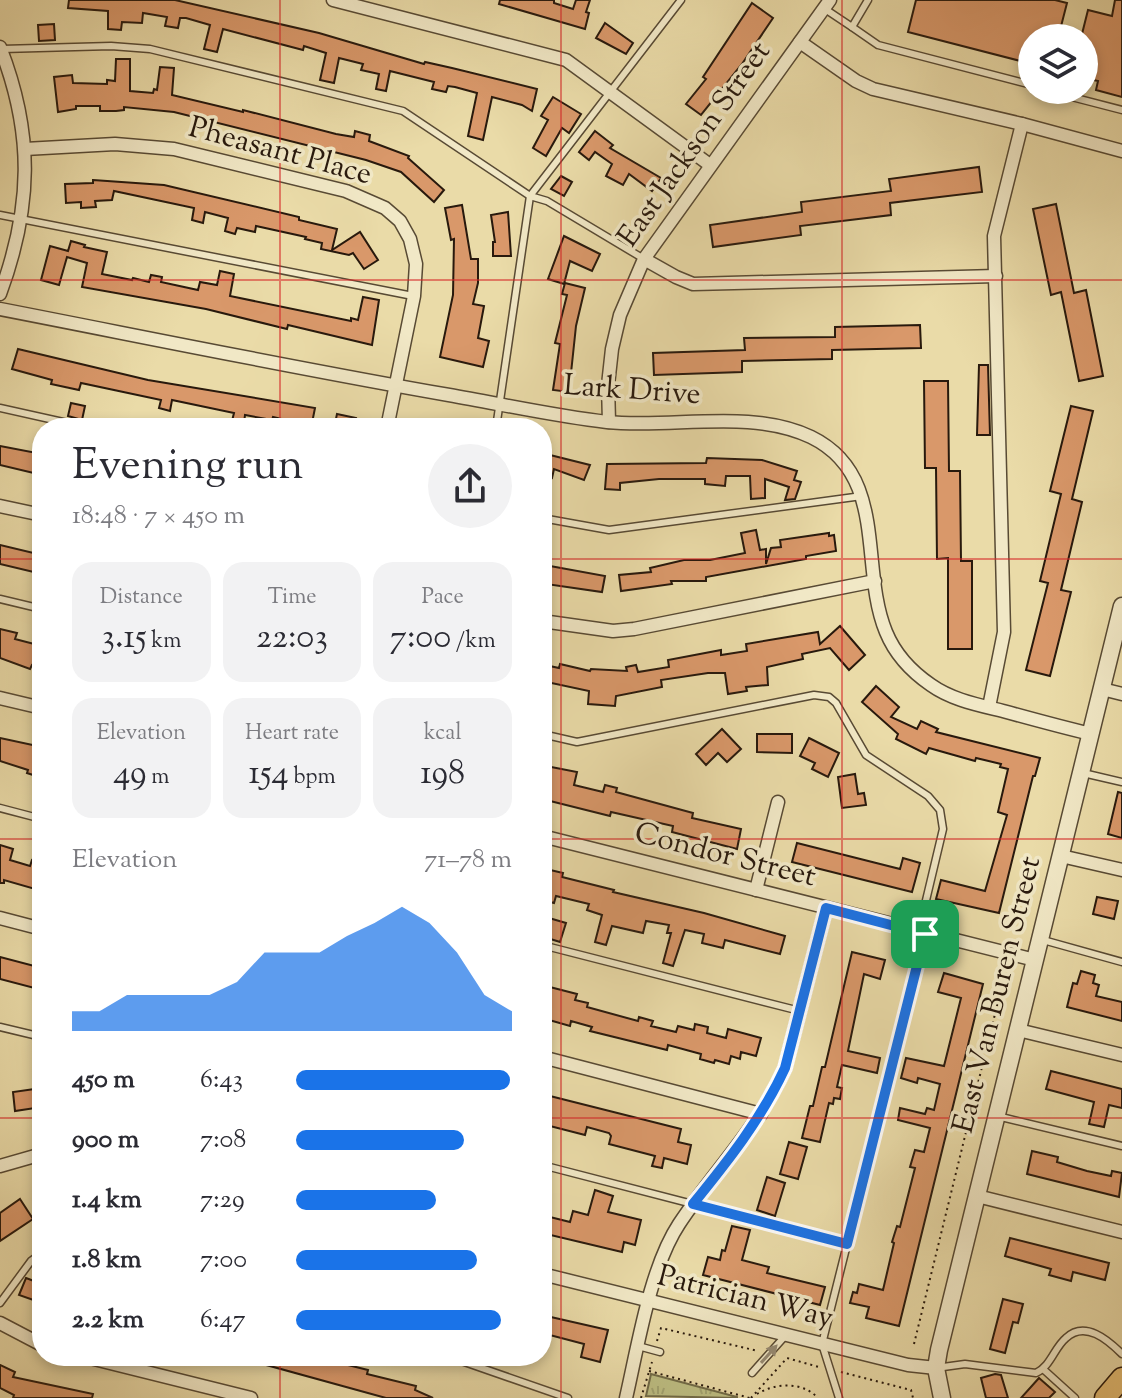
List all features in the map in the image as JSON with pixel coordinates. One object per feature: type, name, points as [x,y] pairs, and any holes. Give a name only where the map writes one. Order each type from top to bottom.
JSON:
[{"type":"main road","points":[[1105,1398],[1122,1378]]},
{"type":"street","points":[[333,0],[566,60],[710,165]]},
{"type":"street","name":"East Jackson Street","points":[[609,422],[608,385],[612,349],[620,315],[644,259],[827,4]]},
{"type":"street","points":[[800,42],[856,81],[873,89],[1122,151]]},
{"type":"street","points":[[0,48],[14,84],[25,149],[24,208],[0,294]]},
{"type":"street","points":[[989,707],[1004,632],[994,236],[1022,124]]},
{"type":"street","name":"Pheasant Place","points":[[25,149],[147,145],[200,155],[368,199],[385,208],[400,221],[410,239],[416,264],[414,296],[389,418]]},
{"type":"street","points":[[644,259],[693,284],[996,276]]},
{"type":"street","name":"Lark Drive","points":[[0,309],[396,386],[609,422],[753,422],[789,428],[814,438],[835,454],[854,477],[862,496],[885,631],[899,656],[916,674],[935,688],[961,700],[1091,734]]},
{"type":"street","points":[[0,506],[32,513]]},
{"type":"street","points":[[552,622],[613,631],[634,629],[875,581]]},
{"type":"street","name":"East Van Buren Street","points":[[942,1398],[936,1368],[1122,606]]},
{"type":"street","points":[[1102,689],[1122,694]]},
{"type":"street","points":[[0,698],[32,706]]},
{"type":"street","points":[[756,890],[778,802]]},
{"type":"street","name":"Condor Street","points":[[552,839],[1035,960]]},
{"type":"street","points":[[1061,856],[1122,870]]},
{"type":"street","points":[[626,1398],[649,1302],[670,1239],[761,1114],[785,1068],[826,908]]},
{"type":"street","points":[[0,918],[32,926]]},
{"type":"street","points":[[1018,1030],[1122,1055]]},
{"type":"street","points":[[552,1060],[761,1114]]},
{"type":"street","points":[[0,1166],[32,1157]]},
{"type":"street","points":[[977,1196],[1122,1232]]},
{"type":"street","name":"Patrician Way","points":[[552,1277],[908,1365],[936,1368]]},
{"type":"street","points":[[0,1323],[32,1340]]},
{"type":"street","points":[[122,1366],[251,1398]]},
{"type":"lane","points":[[498,418],[530,196],[680,0]]},
{"type":"lane","points":[[852,27],[868,0]]},
{"type":"lane","points":[[827,4],[878,45],[1018,81]]},
{"type":"lane","points":[[0,48],[111,46],[150,49],[403,111],[530,196],[547,201],[644,259]]},
{"type":"lane","points":[[1098,104],[1122,110]]},
{"type":"lane","points":[[0,215],[414,296]]},
{"type":"lane","points":[[0,408],[45,418]]},
{"type":"lane","points":[[552,520],[609,530],[862,496]]},
{"type":"lane","points":[[0,599],[32,607]]},
{"type":"lane","points":[[552,736],[577,742],[814,695],[829,697],[836,703],[866,755],[928,796],[940,810],[943,829],[923,913],[925,934],[822,1344],[839,1398]]},
{"type":"lane","points":[[1081,773],[1122,782]]},
{"type":"lane","points":[[0,808],[32,816]]},
{"type":"lane","points":[[1040,939],[1122,962]]},
{"type":"lane","points":[[552,948],[800,1011]]},
{"type":"lane","points":[[0,1027],[32,1035]]},
{"type":"lane","points":[[997,1116],[1122,1146]]},
{"type":"lane","points":[[552,1168],[847,1244]]},
{"type":"lane","points":[[0,1303],[32,1260]]},
{"type":"lane","points":[[936,1368],[965,1364],[1036,1373],[1043,1369],[1066,1337],[1080,1331],[1104,1337],[1122,1354]]},
{"type":"lane","points":[[752,1373],[786,1335]]},
{"type":"lane","points":[[638,1346],[658,1351]]},
{"type":"lane","points":[[476,1366],[568,1398]]},
{"type":"lane","points":[[1043,1369],[1075,1398]]},
{"type":"path","points":[[914,1344],[1009,954]]},
{"type":"path","points":[[641,1398],[648,1371],[658,1351],[661,1328],[821,1367],[822,1373]]},
{"type":"path","points":[[751,1398],[787,1358]]},
{"type":"path","points":[[830,1370],[911,1390],[913,1398]]},
{"type":"path","points":[[648,1371],[751,1398],[770,1388],[793,1385],[814,1393],[818,1398]]},
{"type":"green space","points":[[651,1374],[737,1397],[737,1398],[646,1396]]},
{"type":"building","points":[[69,0],[175,0],[319,33],[424,64],[537,89],[532,111],[492,97],[483,140],[468,136],[477,93],[448,86],[446,92],[432,89],[434,82],[390,71],[386,91],[376,89],[379,74],[361,70],[363,64],[339,58],[334,83],[320,80],[326,53],[223,29],[217,52],[204,49],[210,25],[180,18],[178,28],[165,26],[167,17],[143,13],[142,23],[122,22],[121,30],[108,29],[108,11],[68,8]]},
{"type":"building","points":[[500,0],[554,0],[554,3],[573,9],[576,0],[590,0],[585,29],[499,4]]},
{"type":"building","points":[[916,0],[1055,0],[1067,3],[1062,24],[1018,24],[1018,60],[908,32]]},
{"type":"building","points":[[1115,0],[1122,0],[1122,97],[1098,91],[1098,24],[1084,24],[1088,10],[1112,16]]},
{"type":"building","points":[[752,3],[773,18],[742,64],[701,115],[686,104],[706,79],[703,77]]},
{"type":"building","points":[[605,23],[633,43],[626,54],[596,38]]},
{"type":"building","points":[[54,24],[55,40],[39,41],[38,25]]},
{"type":"building","points":[[116,59],[130,59],[130,91],[153,93],[154,89],[157,90],[160,67],[174,68],[172,95],[336,134],[354,137],[355,131],[370,135],[369,141],[409,156],[444,190],[434,202],[401,172],[366,160],[174,112],[124,107],[124,110],[100,111],[100,106],[76,106],[76,109],[58,112],[54,77],[72,75],[73,83],[107,84],[107,80],[115,81]]},
{"type":"building","points":[[553,97],[581,114],[569,133],[562,128],[546,156],[533,148],[548,120],[541,116]]},
{"type":"building","points":[[595,131],[613,145],[610,148],[661,178],[652,191],[629,174],[623,185],[606,176],[612,164],[595,152],[589,160],[579,152]]},
{"type":"building","points":[[979,167],[982,192],[890,203],[891,215],[800,226],[801,235],[713,247],[710,225],[802,212],[801,202],[891,191],[889,179]]},
{"type":"building","points":[[561,176],[572,182],[564,196],[551,189]]},
{"type":"building","points":[[93,180],[164,185],[299,217],[299,220],[337,229],[332,250],[360,232],[378,260],[364,269],[353,253],[349,255],[321,249],[322,243],[306,237],[256,226],[255,232],[237,228],[235,234],[225,231],[228,218],[205,212],[203,223],[192,220],[194,208],[114,191],[112,200],[95,201],[96,207],[81,208],[81,202],[66,203],[65,184],[93,183]]},
{"type":"building","points":[[1056,204],[1074,293],[1086,290],[1103,376],[1079,381],[1061,292],[1051,295],[1033,209]]},
{"type":"building","points":[[462,205],[471,259],[478,259],[478,283],[473,304],[484,306],[478,338],[489,341],[483,367],[440,357],[453,295],[454,239],[451,240],[445,208]]},
{"type":"building","points":[[508,212],[511,256],[493,256],[495,242],[491,215]]},
{"type":"building","points":[[564,236],[600,254],[592,271],[570,261],[564,284],[548,279]]},
{"type":"building","points":[[71,241],[107,252],[102,274],[132,280],[149,282],[151,275],[162,277],[161,282],[198,290],[200,282],[217,285],[220,271],[234,274],[230,296],[351,321],[351,318],[358,320],[363,297],[379,300],[372,345],[288,325],[287,329],[206,309],[82,287],[87,263],[67,257],[59,285],[41,280],[50,246],[68,251]]},
{"type":"building","points":[[565,283],[585,288],[576,326],[569,392],[553,390],[560,344],[555,343],[567,295],[562,294]]},
{"type":"building","points":[[920,325],[921,348],[832,350],[832,359],[742,361],[742,372],[654,375],[653,353],[745,350],[744,338],[835,337],[835,327]]},
{"type":"building","points":[[18,349],[148,380],[315,408],[313,418],[245,415],[245,418],[233,418],[234,413],[172,400],[170,411],[159,408],[161,400],[81,383],[79,390],[51,384],[52,380],[12,369]]},
{"type":"building","points":[[979,365],[988,365],[990,435],[977,435]]},
{"type":"building","points":[[924,381],[948,381],[949,471],[960,471],[961,561],[972,561],[972,649],[948,649],[948,558],[937,559],[936,468],[925,468]]},
{"type":"building","points":[[71,403],[85,406],[82,418],[68,416]]},
{"type":"building","points":[[1071,406],[1093,411],[1072,499],[1082,502],[1061,590],[1071,592],[1050,676],[1026,670],[1048,583],[1040,581],[1061,494],[1050,491]]},
{"type":"building","points":[[0,446],[32,452],[32,473],[0,465]]},
{"type":"building","points":[[552,456],[590,465],[584,480],[554,469],[552,478]]},
{"type":"building","points":[[707,458],[762,460],[797,471],[794,480],[801,482],[795,499],[785,500],[789,487],[765,479],[765,498],[751,499],[750,476],[726,476],[725,486],[705,484],[705,479],[659,479],[620,483],[620,490],[605,489],[607,464],[706,463]]},
{"type":"building","points":[[756,530],[760,550],[766,549],[766,564],[771,548],[781,547],[780,540],[829,533],[829,536],[834,535],[836,551],[706,577],[706,581],[671,581],[672,584],[621,591],[619,575],[651,572],[650,568],[684,560],[710,560],[745,553],[741,533]]},
{"type":"building","points":[[0,545],[32,553],[32,572],[0,564]]},
{"type":"building","points":[[552,566],[605,576],[602,592],[552,585]]},
{"type":"building","points":[[840,626],[865,655],[849,670],[830,648],[802,654],[803,659],[767,667],[768,685],[746,687],[747,691],[728,694],[725,673],[661,680],[662,687],[616,696],[615,706],[588,704],[589,691],[552,683],[552,666],[559,668],[560,664],[590,671],[627,671],[626,667],[636,665],[638,672],[669,667],[668,660],[721,650],[721,655],[747,651],[746,644],[818,632],[820,644]]},
{"type":"building","points":[[0,629],[17,633],[15,639],[32,643],[30,669],[0,658]]},
{"type":"building","points":[[876,686],[899,707],[891,717],[917,729],[921,721],[938,729],[936,732],[1040,758],[999,913],[936,899],[941,880],[985,891],[1007,815],[998,812],[1008,769],[1000,767],[1001,764],[976,758],[975,761],[929,748],[926,754],[896,739],[898,734],[862,702]]},
{"type":"building","points":[[722,729],[741,749],[727,762],[718,753],[706,765],[696,754]]},
{"type":"building","points":[[757,734],[792,734],[792,753],[757,752]]},
{"type":"building","points":[[0,738],[32,745],[32,775],[27,773],[28,770],[0,761]]},
{"type":"building","points":[[809,738],[839,753],[828,777],[812,769],[815,763],[800,756]]},
{"type":"building","points":[[552,767],[577,772],[574,785],[603,792],[605,785],[617,788],[616,792],[693,813],[692,818],[741,829],[737,849],[672,832],[673,826],[611,812],[610,816],[552,802]]},
{"type":"building","points":[[855,774],[858,794],[864,793],[866,805],[842,808],[838,777]]},
{"type":"building","points":[[1118,792],[1122,793],[1122,838],[1108,834]]},
{"type":"building","points":[[797,843],[900,869],[903,858],[920,863],[912,892],[792,862]]},
{"type":"building","points":[[0,845],[13,849],[10,860],[30,866],[32,860],[32,888],[4,880],[0,883]]},
{"type":"building","points":[[552,870],[563,873],[562,877],[613,892],[785,936],[780,954],[725,940],[723,948],[702,943],[704,934],[685,930],[673,966],[663,963],[671,933],[667,933],[669,925],[646,921],[643,933],[612,926],[606,945],[595,942],[602,915],[587,910],[589,904],[556,896],[554,903]]},
{"type":"building","points":[[1097,897],[1118,901],[1114,919],[1093,914]]},
{"type":"building","points":[[552,919],[566,923],[560,942],[552,940]]},
{"type":"building","points":[[852,952],[885,960],[880,979],[864,974],[848,1051],[880,1058],[877,1073],[842,1065],[837,1087],[842,1088],[840,1099],[834,1098],[833,1104],[829,1103],[820,1142],[802,1138],[822,1067],[825,1067]]},
{"type":"building","points":[[0,957],[32,965],[32,987],[0,979]]},
{"type":"building","points":[[1081,971],[1095,975],[1093,983],[1099,985],[1096,996],[1122,1002],[1122,1021],[1067,1007],[1073,983],[1077,984]]},
{"type":"building","points":[[944,973],[983,984],[899,1326],[866,1318],[869,1307],[850,1303],[859,1284],[883,1290],[892,1242],[897,1226],[900,1227],[915,1168],[910,1167],[915,1150],[924,1152],[930,1128],[898,1120],[900,1108],[925,1114],[927,1108],[934,1110],[940,1084],[918,1078],[917,1083],[901,1078],[906,1058],[944,1066],[961,998],[938,992]]},
{"type":"building","points":[[552,988],[577,994],[575,1000],[588,1003],[587,1007],[638,1021],[639,1017],[653,1021],[651,1026],[676,1032],[678,1026],[694,1030],[695,1024],[708,1027],[707,1033],[726,1038],[728,1029],[761,1038],[756,1056],[741,1052],[740,1059],[731,1056],[729,1064],[700,1059],[701,1054],[668,1045],[667,1050],[590,1031],[592,1027],[571,1021],[570,1026],[552,1021]]},
{"type":"building","points":[[1051,1071],[1122,1089],[1122,1108],[1109,1105],[1104,1127],[1089,1124],[1094,1102],[1046,1089]]},
{"type":"building","points":[[32,1089],[32,1108],[15,1111],[13,1092]]},
{"type":"building","points":[[552,1097],[681,1129],[678,1142],[691,1145],[687,1164],[664,1158],[662,1168],[652,1166],[655,1156],[609,1144],[609,1133],[587,1127],[585,1135],[552,1127]]},
{"type":"building","points":[[789,1142],[807,1147],[798,1179],[780,1174]]},
{"type":"building","points":[[1032,1151],[1058,1157],[1057,1162],[1087,1171],[1111,1176],[1112,1171],[1122,1173],[1119,1197],[1027,1174]]},
{"type":"building","points":[[767,1177],[785,1183],[775,1216],[757,1210]]},
{"type":"building","points":[[595,1190],[613,1196],[608,1212],[641,1220],[635,1245],[624,1242],[622,1252],[552,1235],[552,1218],[570,1222],[573,1211],[588,1215]]},
{"type":"building","points":[[20,1199],[32,1220],[0,1241],[0,1213]]},
{"type":"building","points":[[732,1226],[750,1230],[742,1260],[769,1267],[767,1273],[825,1287],[820,1305],[703,1275],[708,1257],[720,1260]]},
{"type":"building","points":[[1010,1238],[1109,1263],[1105,1280],[1073,1272],[1071,1281],[1049,1275],[1051,1269],[1005,1256]]},
{"type":"building","points":[[26,1278],[32,1280],[32,1300],[19,1295]]},
{"type":"building","points":[[1003,1299],[1023,1304],[1018,1323],[1013,1322],[1005,1353],[990,1349]]},
{"type":"building","points":[[552,1317],[608,1330],[600,1362],[581,1357],[584,1344],[552,1336]]},
{"type":"building","points":[[0,1365],[15,1372],[13,1377],[93,1394],[92,1398],[13,1398],[14,1395],[0,1388]]},
{"type":"building","points":[[270,1366],[352,1366],[368,1370],[367,1374],[416,1386],[415,1390],[433,1398],[386,1398]]},
{"type":"building","points":[[1001,1375],[1008,1398],[986,1398],[981,1378]]},
{"type":"building","points":[[1039,1378],[1055,1392],[1049,1398],[1021,1398]]},
{"type":"route","points":[[826,908],[925,934],[847,1244],[693,1204],[738,1147],[775,1090],[785,1068],[826,908]]}]
